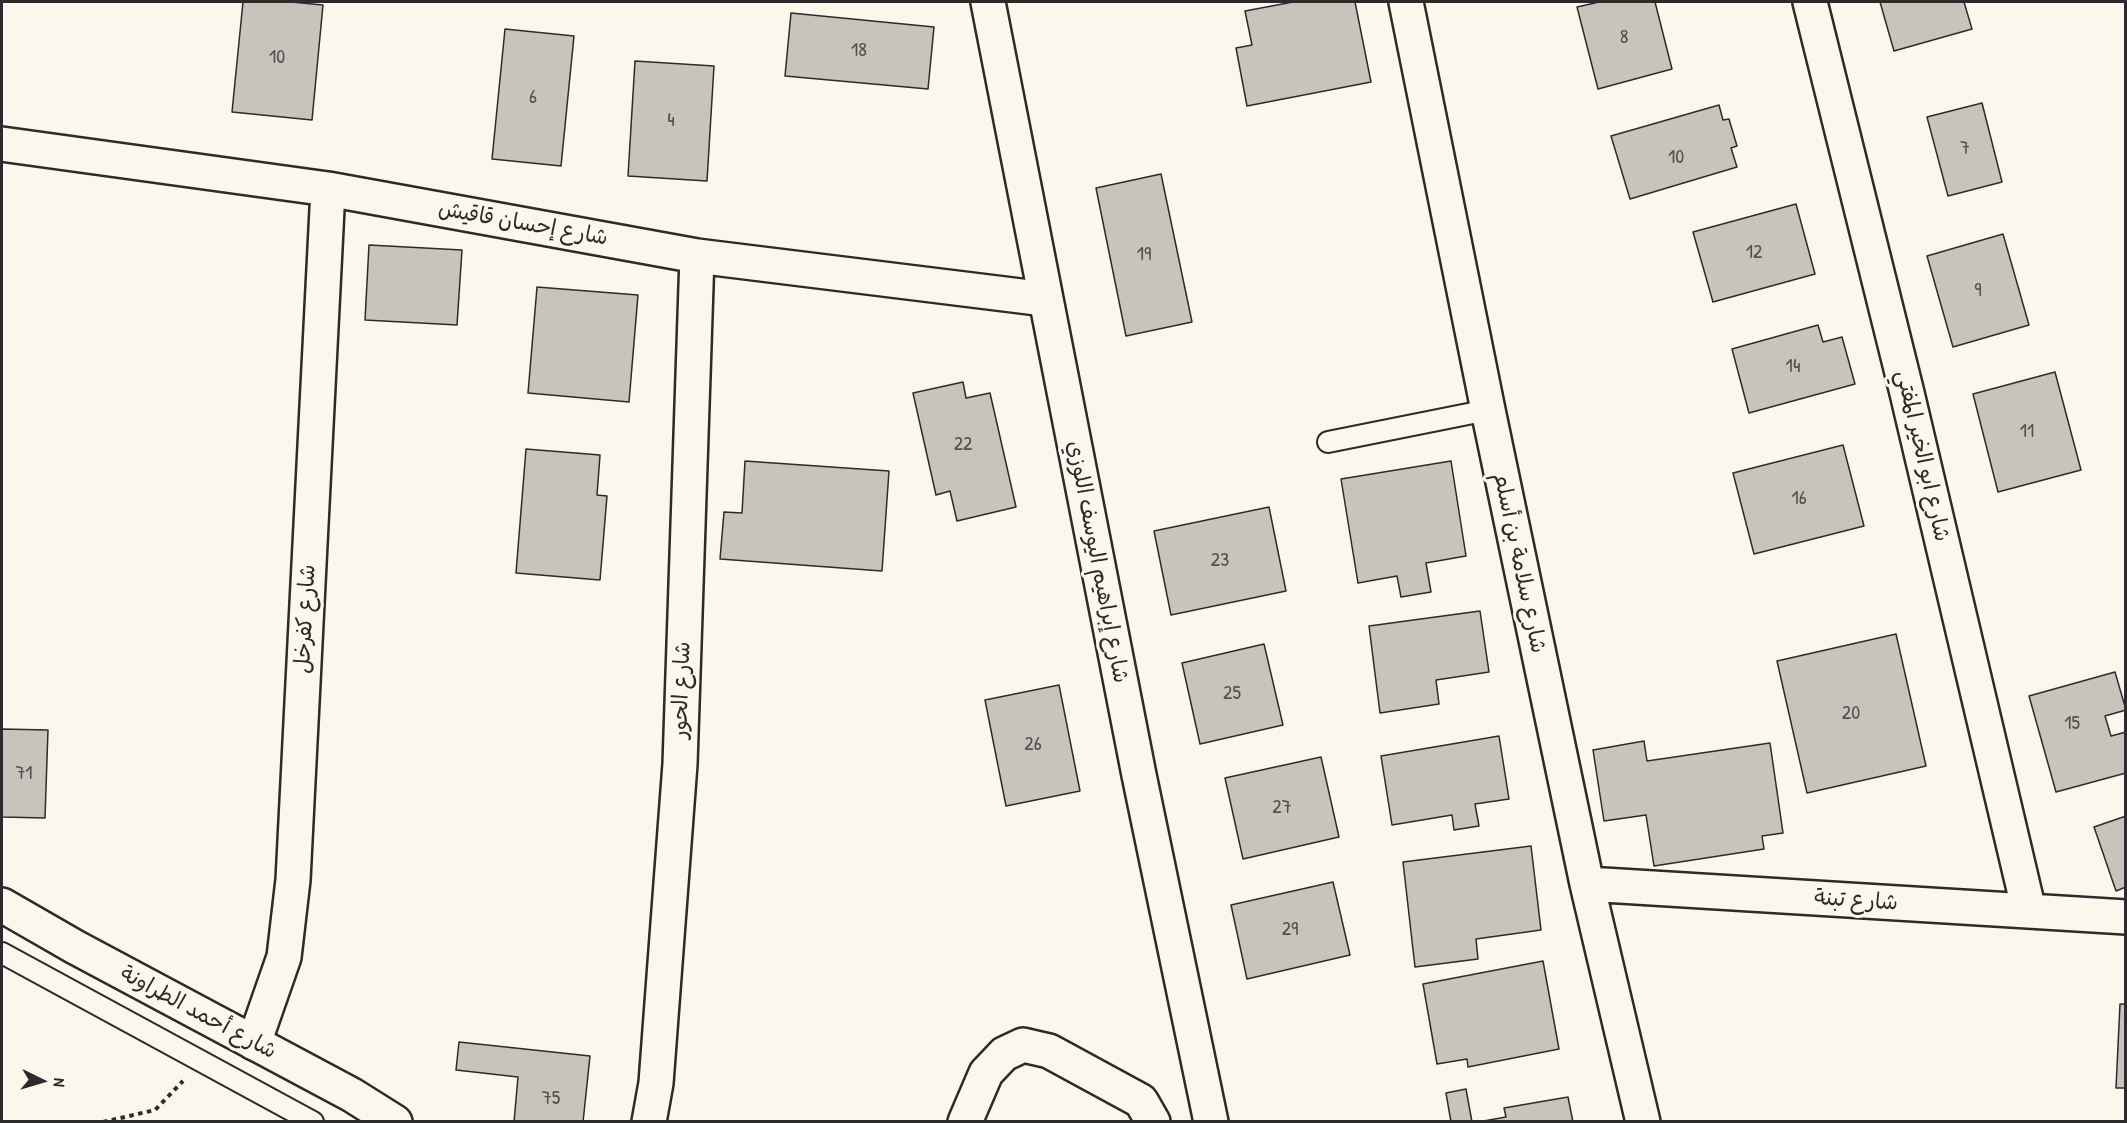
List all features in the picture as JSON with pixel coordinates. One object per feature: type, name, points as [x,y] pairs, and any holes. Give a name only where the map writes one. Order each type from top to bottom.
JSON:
[{"type":"street","name":"شارع إبراهيم اليوسف اللوزي","points":[[988,2],[1139,775],[1211,1122]]},
{"type":"street","name":"شارع سلامة بن أسلم","points":[[1406,2],[1587,884],[1643,1122]]},
{"type":"street","name":"شارع ابو الخير المفتي","points":[[1810,2],[1904,381],[2030,911]]},
{"type":"street","name":"شارع إحسان قاقيش","points":[[2,144],[328,189],[697,256],[1045,299]]},
{"type":"street","name":"شارع كفرخل","points":[[254,1043],[284,957],[293,880],[328,189]]},
{"type":"street","name":"شارع الحور","points":[[650,1122],[656,1083],[680,764],[697,256]]},
{"type":"street","name":"شارع تبنة","points":[[1587,884],[2126,917]]},
{"type":"street","name":"شارع أحمد الطراونة","points":[[2,904],[75,947],[352,1095],[395,1122]]},
{"type":"street","points":[[965,1122],[986,1073],[1004,1054],[1023,1045],[1049,1051],[1141,1101],[1153,1122]]},
{"type":"lane","points":[[1328,442],[1488,410]]},
{"type":"lane","points":[[2,953],[313,1122]]},
{"type":"path","points":[[103,1122],[155,1110],[202,1061]]},
{"type":"building","points":[[243,2],[323,5],[312,120],[232,112]]},
{"type":"building","points":[[1293,2],[1355,2],[1371,82],[1247,106],[1236,48],[1252,45],[1245,11]]},
{"type":"building","points":[[1599,2],[1655,2],[1672,69],[1598,89],[1577,7]]},
{"type":"building","points":[[1880,2],[1964,2],[1972,29],[1894,51]]},
{"type":"building","points":[[791,13],[934,27],[928,89],[785,76]]},
{"type":"building","points":[[505,29],[574,36],[561,166],[492,159]]},
{"type":"building","points":[[635,61],[714,66],[707,181],[628,176]]},
{"type":"building","points":[[1982,103],[2002,182],[1948,196],[1927,117]]},
{"type":"building","points":[[1719,105],[1723,120],[1729,119],[1737,146],[1731,148],[1737,167],[1630,199],[1611,136]]},
{"type":"building","points":[[1161,174],[1192,322],[1126,336],[1096,188]]},
{"type":"building","points":[[1796,204],[1815,274],[1713,302],[1693,232]]},
{"type":"building","points":[[2003,234],[2029,325],[1953,347],[1927,256]]},
{"type":"building","points":[[369,245],[462,250],[457,325],[365,320]]},
{"type":"building","points":[[537,287],[638,295],[629,402],[528,393]]},
{"type":"building","points":[[1818,325],[1823,342],[1842,337],[1855,384],[1749,413],[1732,349]]},
{"type":"building","points":[[2055,372],[2081,470],[1998,492],[1973,394]]},
{"type":"building","points":[[963,382],[966,398],[990,393],[1016,507],[957,521],[950,491],[936,495],[913,393]]},
{"type":"building","points":[[1843,445],[1864,526],[1754,554],[1733,473]]},
{"type":"building","points":[[526,449],[600,455],[597,495],[607,496],[600,580],[516,573]]},
{"type":"building","points":[[745,461],[889,471],[882,571],[720,559],[724,512],[742,513]]},
{"type":"building","points":[[1451,461],[1466,556],[1426,563],[1431,592],[1401,597],[1397,576],[1358,583],[1341,479]]},
{"type":"building","points":[[1269,507],[1286,591],[1171,615],[1154,531]]},
{"type":"building","points":[[1480,611],[1489,672],[1436,680],[1439,704],[1380,713],[1369,626]]},
{"type":"building","points":[[1896,634],[1926,766],[1807,793],[1777,661]]},
{"type":"building","points":[[1264,644],[1283,725],[1200,744],[1182,663]]},
{"type":"building","points":[[2115,672],[2126,710],[2105,716],[2111,736],[2126,732],[2126,773],[2056,792],[2029,696]]},
{"type":"building","points":[[1059,685],[1080,791],[1006,806],[985,700]]},
{"type":"building","points":[[2,729],[48,730],[45,818],[2,817]]},
{"type":"building","points":[[1499,736],[1509,799],[1475,804],[1479,826],[1454,830],[1452,815],[1392,825],[1381,756]]},
{"type":"building","points":[[1644,741],[1647,761],[1770,743],[1783,833],[1762,836],[1764,849],[1654,866],[1646,815],[1604,821],[1593,750]]},
{"type":"building","points":[[1321,757],[1339,837],[1243,859],[1225,778]]},
{"type":"building","points":[[2126,816],[2126,887],[2116,891],[2094,827]]},
{"type":"building","points":[[1531,846],[1541,930],[1476,939],[1478,959],[1415,967],[1403,862]]},
{"type":"building","points":[[1333,882],[1350,955],[1247,979],[1231,905]]},
{"type":"building","points":[[1543,961],[1559,1049],[1468,1067],[1467,1059],[1437,1064],[1423,984]]},
{"type":"building","points":[[2120,1004],[2126,1004],[2126,1088],[2116,1088]]},
{"type":"building","points":[[459,1042],[590,1056],[583,1122],[514,1122],[518,1077],[456,1070]]},
{"type":"building","points":[[1466,1089],[1472,1122],[1451,1122],[1446,1093]]},
{"type":"building","points":[[1568,1097],[1573,1122],[1478,1122],[1506,1117],[1504,1108]]}]
